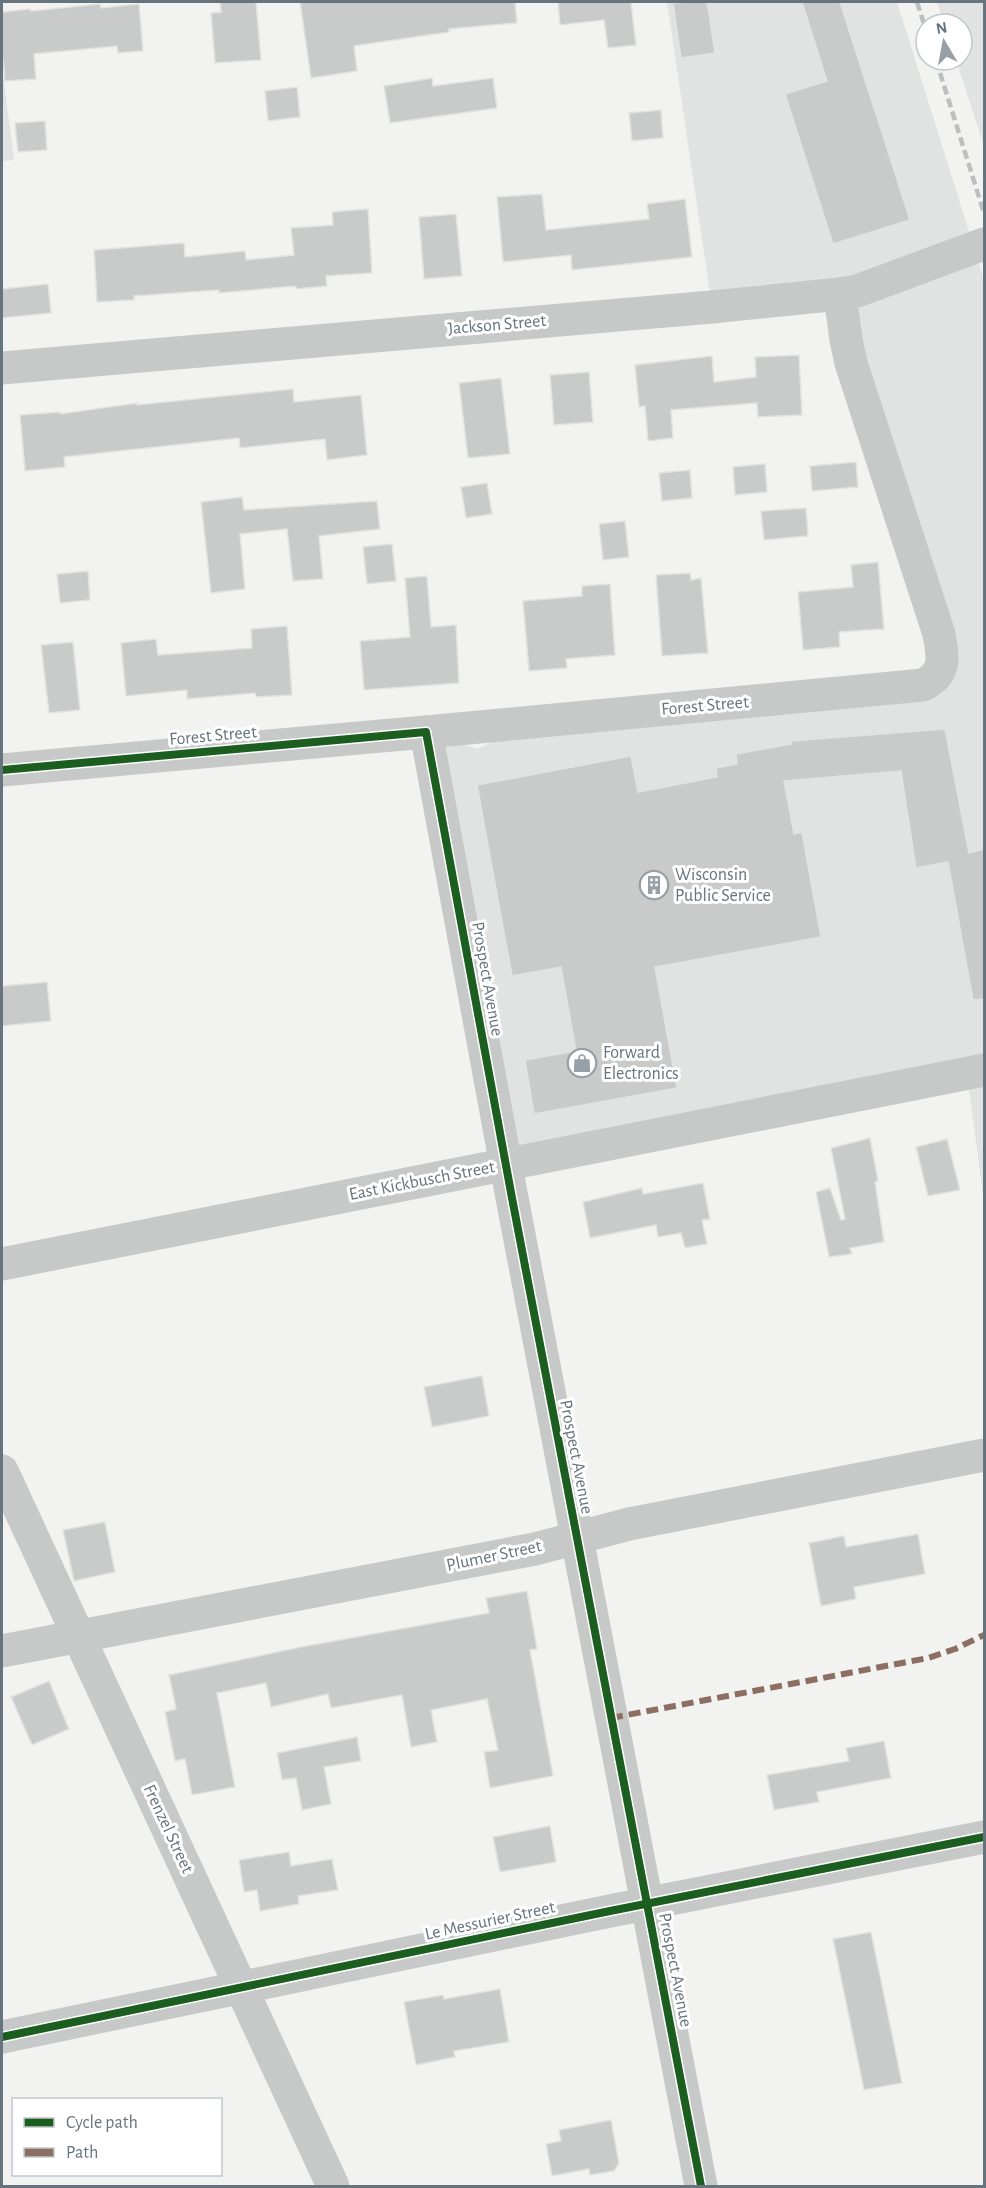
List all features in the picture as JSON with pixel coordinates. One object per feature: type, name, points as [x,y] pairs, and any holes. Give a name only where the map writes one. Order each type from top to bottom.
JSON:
[{"type":"street","name":"Jackson Street","points":[[2,368],[840,294],[857,291],[984,244]]},
{"type":"street","name":"Forest Street","points":[[2,770],[923,685],[934,680],[938,676],[942,662],[939,634],[851,363],[840,294]]},
{"type":"street","name":"Prospect Avenue","points":[[426,732],[700,2187]]},
{"type":"street","name":"East Kickbusch Street","points":[[2,1264],[984,1070]]},
{"type":"street","name":"Plumer Street","points":[[2,1651],[535,1549],[629,1524],[984,1455]]},
{"type":"street","name":"Frenzel Street","points":[[2,1471],[333,2187]]},
{"type":"street","name":"Le Messurier Street","points":[[2,2037],[984,1837]]},
{"type":"shaded area","points":[[667,2],[897,2],[914,56],[914,72],[919,72],[984,279],[984,1202],[967,1074],[506,1164],[426,732],[478,749],[531,722],[934,680],[840,294],[712,307]]},
{"type":"shaded area","points":[[937,2],[984,2],[984,146],[960,72],[974,72],[974,12],[940,12]]},
{"type":"shaded area","points":[[2,65],[14,160],[2,161]]},
{"type":"building","points":[[220,2],[256,2],[261,60],[215,63],[211,13],[221,12]]},
{"type":"building","points":[[300,2],[515,2],[517,23],[449,29],[449,32],[354,46],[357,71],[311,78]]},
{"type":"building","points":[[558,2],[631,2],[636,45],[608,48],[604,20],[560,25]]},
{"type":"building","points":[[707,2],[715,53],[681,58],[673,3]]},
{"type":"building","points":[[802,2],[840,2],[910,220],[833,244],[785,94],[827,81]]},
{"type":"building","points":[[100,4],[101,8],[139,4],[143,51],[118,53],[117,46],[34,54],[36,79],[5,81],[2,59],[2,12]]},
{"type":"building","points":[[432,78],[433,86],[493,78],[497,108],[390,123],[384,86]]},
{"type":"building","points":[[297,87],[300,117],[268,121],[265,91]]},
{"type":"building","points":[[661,110],[663,138],[632,141],[629,113]]},
{"type":"building","points":[[45,121],[47,150],[18,152],[15,123]]},
{"type":"building","points":[[542,194],[546,230],[649,219],[647,204],[685,199],[692,257],[572,270],[571,255],[503,262],[497,197]]},
{"type":"building","points":[[368,209],[372,273],[326,276],[327,286],[296,289],[296,286],[219,293],[219,290],[134,296],[134,300],[97,302],[94,250],[184,243],[185,257],[245,251],[246,260],[294,255],[291,228],[333,225],[332,212]]},
{"type":"building","points":[[456,214],[462,276],[424,279],[419,217]]},
{"type":"building","points":[[48,284],[51,313],[2,318],[2,289]]},
{"type":"building","points":[[799,355],[802,415],[758,417],[757,403],[671,410],[673,438],[648,441],[645,406],[639,407],[635,365],[712,356],[714,382],[756,377],[755,357]]},
{"type":"building","points":[[589,372],[593,422],[554,425],[550,375]]},
{"type":"building","points":[[501,378],[510,454],[468,458],[459,383]]},
{"type":"building","points":[[293,389],[294,402],[361,395],[367,455],[327,460],[325,439],[240,448],[239,438],[64,457],[65,467],[25,471],[20,415],[60,412],[60,414],[137,403],[137,405]]},
{"type":"building","points":[[856,462],[858,487],[812,491],[810,466]]},
{"type":"building","points":[[765,464],[767,492],[735,495],[733,467]]},
{"type":"building","points":[[690,470],[692,498],[662,501],[659,473]]},
{"type":"building","points":[[487,483],[492,514],[466,518],[461,487]]},
{"type":"building","points":[[242,497],[244,510],[377,501],[380,529],[319,536],[323,579],[293,581],[287,529],[240,534],[245,589],[211,593],[201,502]]},
{"type":"building","points":[[806,508],[808,536],[764,540],[761,511]]},
{"type":"building","points":[[625,521],[629,557],[603,560],[599,524]]},
{"type":"building","points":[[392,544],[396,581],[367,584],[363,547]]},
{"type":"building","points":[[878,562],[884,629],[839,632],[840,647],[803,650],[798,592],[853,587],[851,565]]},
{"type":"building","points":[[88,571],[90,600],[60,603],[57,574]]},
{"type":"building","points":[[690,573],[691,580],[701,578],[708,653],[662,656],[656,575]]},
{"type":"building","points":[[427,576],[431,627],[456,625],[459,683],[364,690],[360,641],[410,637],[405,578]]},
{"type":"building","points":[[610,584],[615,655],[566,659],[567,668],[529,671],[523,601],[582,596],[582,586]]},
{"type":"building","points":[[287,626],[292,695],[256,697],[255,693],[187,699],[187,690],[126,696],[121,643],[156,639],[158,655],[252,648],[251,629]]},
{"type":"building","points":[[73,642],[80,710],[49,713],[41,645]]},
{"type":"building","name":"Wisconsin Public Service","points":[[945,729],[969,853],[984,849],[984,999],[973,1000],[948,862],[916,868],[901,771],[784,781],[794,834],[802,832],[821,937],[655,967],[677,1088],[534,1114],[525,1060],[576,1051],[561,967],[512,976],[477,785],[631,756],[638,792],[717,777],[716,768],[737,764],[736,754],[791,744],[791,741]]},
{"type":"building","points":[[47,982],[51,1021],[2,1026],[2,986]]},
{"type":"building","points":[[870,1138],[878,1181],[875,1182],[884,1242],[850,1248],[852,1254],[829,1257],[816,1192],[830,1188],[841,1220],[845,1219],[831,1148]]},
{"type":"building","points":[[947,1139],[960,1190],[928,1196],[916,1147]]},
{"type":"building","points":[[703,1183],[710,1219],[702,1220],[707,1244],[685,1248],[681,1233],[658,1237],[656,1225],[590,1238],[583,1202],[642,1188],[643,1194]]},
{"type":"building","points":[[482,1376],[489,1416],[432,1427],[424,1387]]},
{"type":"building","points":[[105,1522],[115,1572],[74,1581],[63,1530]]},
{"type":"building","points":[[918,1534],[925,1574],[854,1587],[856,1599],[821,1606],[809,1543],[844,1536],[846,1547]]},
{"type":"building","points":[[527,1591],[537,1649],[530,1650],[553,1776],[490,1788],[484,1752],[498,1750],[487,1699],[431,1710],[437,1742],[411,1747],[402,1695],[331,1708],[328,1694],[271,1707],[266,1683],[217,1693],[235,1787],[192,1795],[185,1759],[175,1761],[165,1712],[176,1709],[169,1675],[301,1647],[489,1613],[486,1598]]},
{"type":"building","points":[[49,1681],[69,1729],[32,1745],[11,1697]]},
{"type":"building","points":[[357,1737],[361,1761],[324,1767],[331,1804],[302,1810],[296,1778],[282,1780],[277,1753]]},
{"type":"building","points":[[884,1741],[891,1778],[817,1792],[819,1802],[774,1810],[767,1775],[849,1761],[846,1748]]},
{"type":"building","points":[[550,1826],[556,1862],[500,1872],[493,1837]]},
{"type":"building","points":[[289,1852],[291,1866],[332,1859],[338,1890],[298,1896],[299,1904],[260,1911],[257,1890],[244,1892],[239,1860]]},
{"type":"building","points":[[871,1932],[902,2083],[864,2090],[833,1939]]},
{"type":"building","points":[[500,1989],[509,2042],[454,2051],[455,2057],[416,2065],[404,2002],[443,1995],[444,1999]]},
{"type":"building","points":[[611,2120],[619,2163],[614,2171],[590,2175],[589,2169],[552,2176],[546,2144],[561,2141],[559,2130]]},
{"type":"railway","points":[[917,2],[920,12]]},
{"type":"railway","points":[[940,72],[984,213]]},
{"type":"marked path","points":[[611,1718],[928,1658],[955,1649],[984,1635]]},
{"type":"cycle path","points":[[2,770],[426,732],[512,1198],[701,2186]]},
{"type":"cycle path","points":[[2,2037],[610,1911],[984,1837]]},
{"type":"place","name":"Wisconsin Public Service","points":[[654,885]]},
{"type":"place","name":"Forward Electronics","points":[[582,1063]]}]
